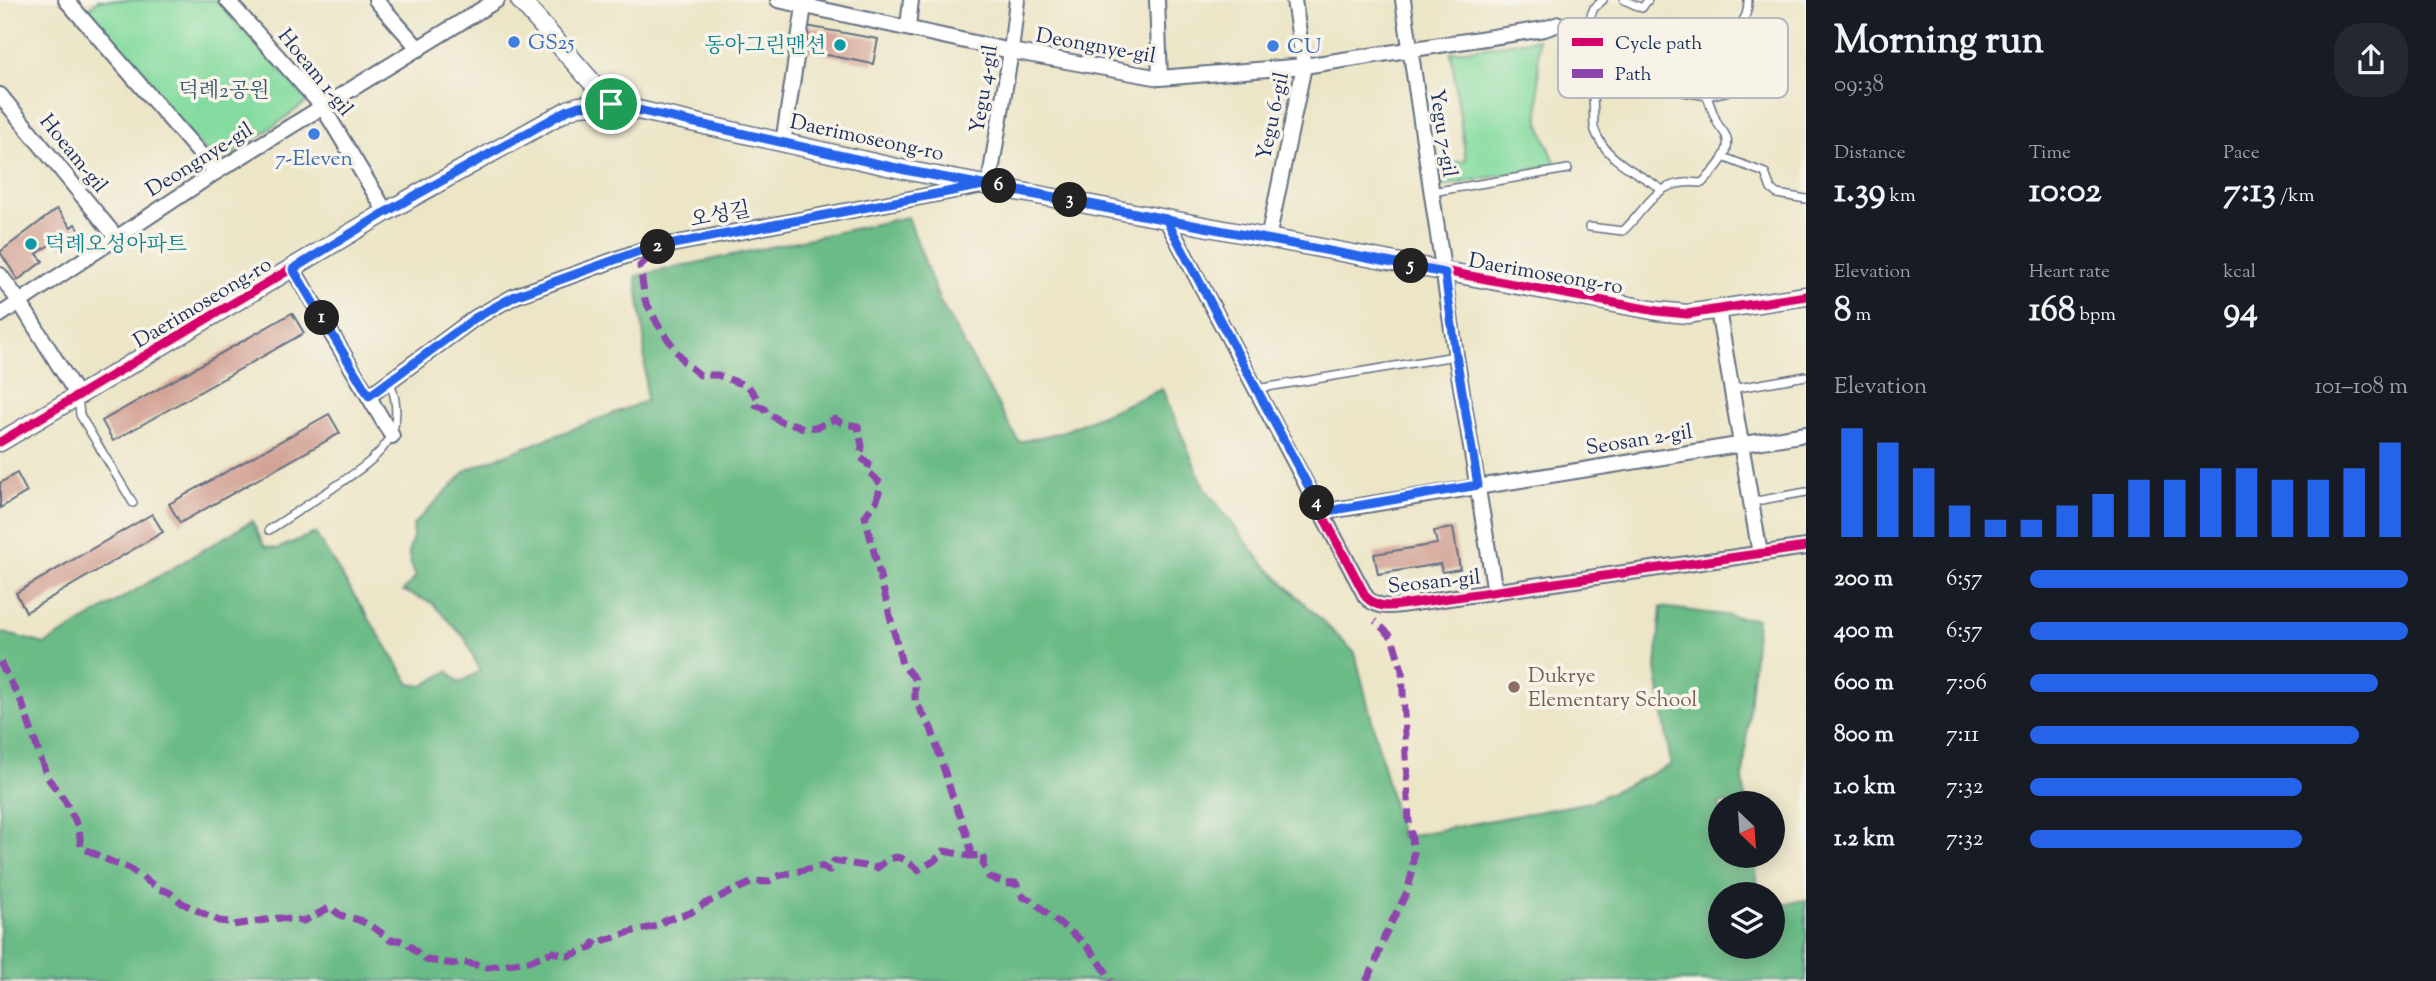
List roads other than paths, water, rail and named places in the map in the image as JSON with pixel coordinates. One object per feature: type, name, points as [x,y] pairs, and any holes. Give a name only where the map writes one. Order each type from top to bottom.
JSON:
[{"type":"street","points":[[66,0],[216,172]]},
{"type":"street","name":"Hoeam 1-gil","points":[[227,0],[322,106],[386,212]]},
{"type":"street","points":[[376,0],[419,49]]},
{"type":"street","name":"Deongnye-gil","points":[[0,315],[216,172],[497,0]]},
{"type":"street","points":[[520,0],[611,104]]},
{"type":"street","name":"Deongnye-gil","points":[[778,0],[805,2],[1011,51],[1160,78],[1304,66],[1411,51],[1558,24]]},
{"type":"street","points":[[908,27],[911,0]]},
{"type":"street","name":"Yegu 4-gil","points":[[989,184],[1017,0]]},
{"type":"street","points":[[1157,0],[1160,78]]},
{"type":"street","name":"Yegu 6-gil","points":[[1268,239],[1304,66],[1294,0]]},
{"type":"street","name":"Yegu 7-gil","points":[[1403,0],[1445,273]]},
{"type":"street","points":[[783,143],[805,2]]},
{"type":"street","name":"Hoeam-gil","points":[[0,95],[116,237]]},
{"type":"street","name":"Daerimoseong-ro","points":[[0,442],[386,212],[579,106],[611,104],[910,171],[1657,311],[1687,314],[1806,296]]},
{"type":"street","name":"오성길","points":[[369,396],[475,318],[515,296],[642,250],[989,184]]},
{"type":"street","name":"Seosan-gil","points":[[1166,219],[1366,597],[1372,603],[1391,606],[1806,547]]},
{"type":"street","points":[[293,269],[392,436]]},
{"type":"street","points":[[1445,273],[1495,592]]},
{"type":"street","points":[[0,275],[78,397]]},
{"type":"street","points":[[1718,310],[1760,554]]},
{"type":"street","name":"Seosan 2-gil","points":[[1322,512],[1806,434]]},
{"type":"lane","points":[[1591,18],[1594,8],[1604,0]]},
{"type":"lane","points":[[1624,0],[1642,8],[1648,0]]},
{"type":"lane","points":[[1745,18],[1748,0]]},
{"type":"lane","points":[[1593,98],[1597,138],[1619,163],[1661,189]]},
{"type":"lane","points":[[1589,227],[1623,231],[1661,189],[1682,182],[1702,183],[1723,157],[1728,144],[1708,98]]},
{"type":"lane","points":[[1723,157],[1765,173],[1771,189],[1777,194],[1806,199]]},
{"type":"lane","points":[[1432,192],[1568,170]]},
{"type":"lane","points":[[1256,389],[1456,356]]},
{"type":"lane","points":[[1732,389],[1806,376]]},
{"type":"lane","points":[[270,530],[377,456],[392,436],[398,410],[390,382]]},
{"type":"lane","points":[[78,397],[80,415],[133,503]]},
{"type":"lane","points":[[1751,502],[1806,492]]},
{"type":"place","name":"GS25","points":[[514,42]]},
{"type":"place","name":"동아그린맨션","points":[[840,45]]},
{"type":"place","name":"CU","points":[[1273,46]]},
{"type":"place","name":"7-Eleven","points":[[314,134]]},
{"type":"place","name":"덕례오성아파트","points":[[31,244]]},
{"type":"place","name":"Dukrye Elementary School","points":[[1514,687]]},
{"type":"park label","name":"덕례2공원","points":[[224,90]]}]
